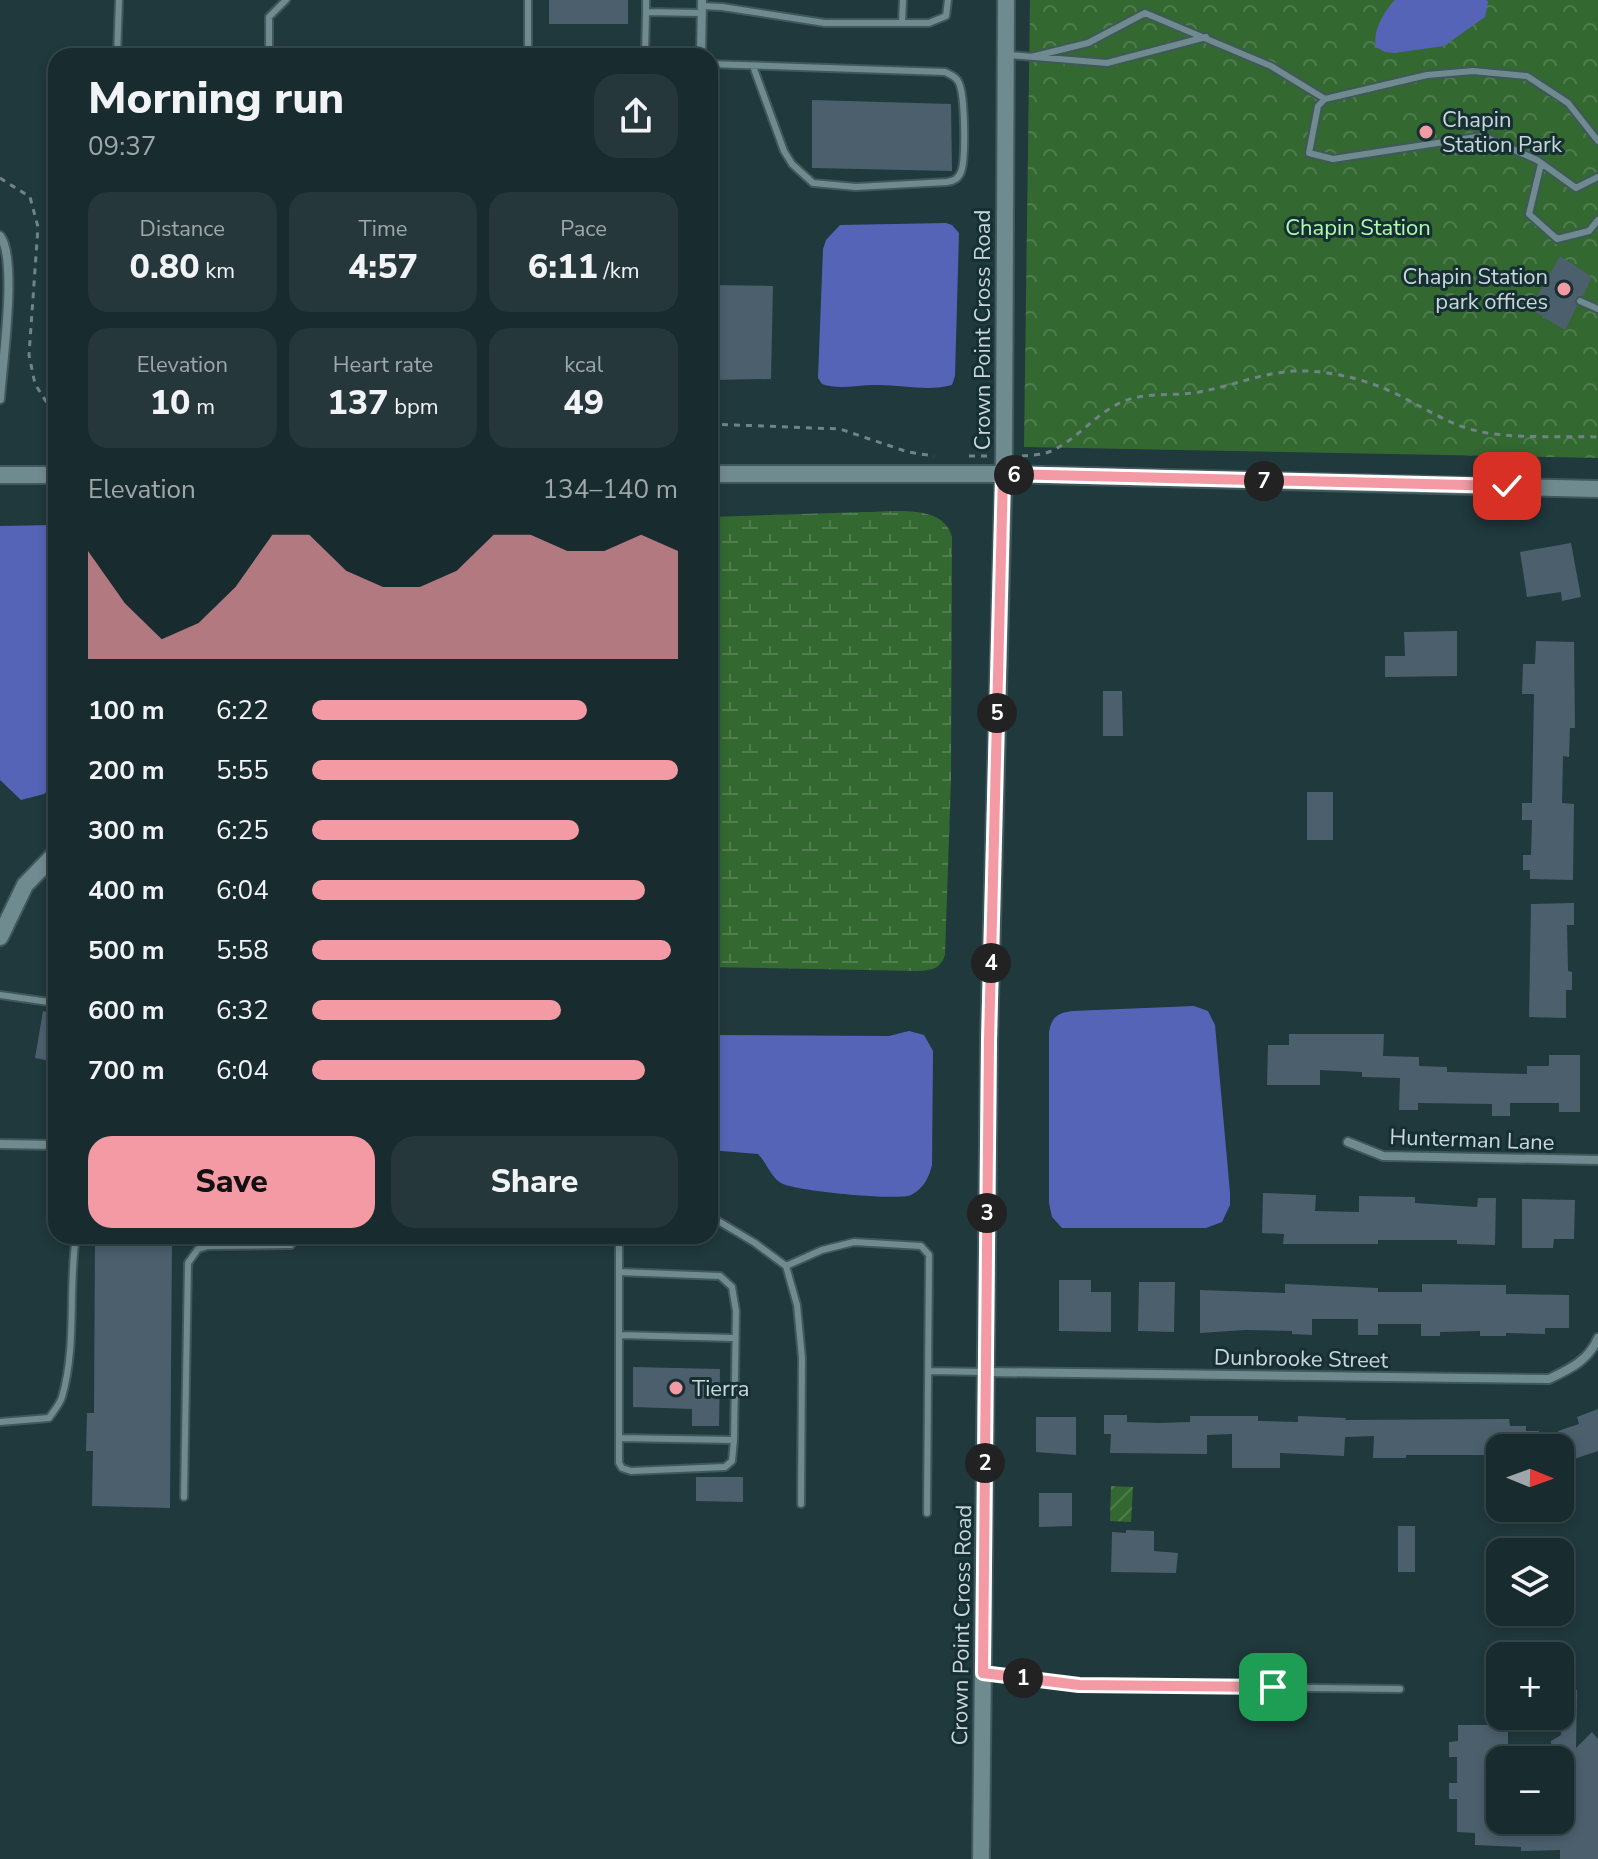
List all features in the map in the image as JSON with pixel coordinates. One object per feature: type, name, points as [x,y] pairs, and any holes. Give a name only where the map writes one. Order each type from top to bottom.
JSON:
[{"type":"street","name":"Crown Point Cross Road","points":[[981,1859],[989,1026],[1003,474],[1006,0]]},
{"type":"street","points":[[701,48],[702,6]]},
{"type":"street","points":[[0,236],[5,243],[9,278],[0,399]]},
{"type":"street","points":[[718,474],[1003,474],[1598,489]]},
{"type":"street","points":[[0,475],[48,475]]},
{"type":"street","points":[[0,937],[25,885],[48,861]]},
{"type":"street","name":"Hunterman Lane","points":[[1348,1142],[1383,1156],[1598,1160]]},
{"type":"street","points":[[0,1144],[48,1145]]},
{"type":"street","name":"Dunbrooke Street","points":[[986,1372],[1549,1379],[1575,1367],[1594,1348],[1598,1338]]},
{"type":"lane","points":[[117,48],[119,0]]},
{"type":"lane","points":[[269,48],[269,17],[286,0]]},
{"type":"lane","points":[[528,0],[528,48]]},
{"type":"lane","points":[[645,48],[646,0]]},
{"type":"lane","points":[[743,0],[743,11]]},
{"type":"lane","points":[[902,23],[903,0]]},
{"type":"lane","points":[[646,12],[702,6],[825,23],[929,23],[946,16],[948,0]]},
{"type":"lane","points":[[1031,57],[1088,43],[1145,13],[1271,66],[1325,99]]},
{"type":"lane","points":[[1005,55],[1107,63],[1206,37]]},
{"type":"lane","points":[[718,64],[945,72],[954,76],[959,82],[962,100],[961,174],[947,182],[856,187],[813,183],[792,164],[784,151],[753,66]]},
{"type":"lane","points":[[1598,141],[1568,103],[1527,76],[1473,71],[1427,75],[1325,99],[1318,106],[1309,153],[1333,159],[1483,136],[1541,164],[1576,188],[1598,177]]},
{"type":"lane","points":[[1541,164],[1529,214],[1557,239],[1589,231],[1598,220]]},
{"type":"lane","points":[[1580,301],[1598,309]]},
{"type":"lane","points":[[0,995],[48,1002]]},
{"type":"lane","points":[[718,1221],[786,1266],[797,1305],[802,1358],[801,1504]]},
{"type":"lane","points":[[786,1266],[822,1250],[854,1242],[921,1246],[929,1255],[927,1513]]},
{"type":"lane","points":[[0,1422],[49,1418],[62,1399],[72,1326],[75,1244]]},
{"type":"lane","points":[[184,1497],[188,1263],[198,1249],[208,1246],[292,1244]]},
{"type":"lane","points":[[619,1244],[619,1272],[619,1463],[622,1468],[631,1471],[725,1467],[732,1461],[734,1440],[736,1311],[732,1287],[720,1276],[619,1272]]},
{"type":"lane","points":[[619,1335],[734,1338]]},
{"type":"lane","points":[[928,1371],[986,1372]]},
{"type":"lane","points":[[619,1438],[734,1440]]},
{"type":"lane","points":[[983,1673],[1079,1685],[1400,1689]]},
{"type":"path","points":[[0,178],[30,197],[38,227],[29,355],[35,384],[48,404]]},
{"type":"path","points":[[1022,456],[1045,453],[1067,442],[1119,403],[1134,398],[1199,392],[1253,376],[1293,371],[1316,371],[1349,377],[1383,388],[1454,424],[1477,431],[1598,437]]},
{"type":"path","points":[[718,424],[848,431],[908,452],[942,457]]},
{"type":"path","points":[[967,456],[992,455]]},
{"type":"green space","name":"Chapin Station","points":[[1030,0],[1598,0],[1598,458],[1024,447]]},
{"type":"green space","points":[[902,511],[928,514],[947,526],[952,537],[951,779],[945,955],[938,966],[917,971],[718,967],[718,517]]},
{"type":"green space","points":[[1111,1486],[1133,1487],[1131,1522],[1110,1521]]},
{"type":"water","points":[[1395,0],[1488,2],[1485,17],[1444,46],[1395,53],[1376,47],[1375,41],[1380,22]]},
{"type":"water","points":[[946,223],[959,233],[955,376],[952,385],[923,388],[822,384],[818,378],[823,249],[826,240],[840,225]]},
{"type":"water","points":[[48,525],[48,790],[21,800],[0,780],[0,526]]},
{"type":"water","points":[[1194,1006],[1208,1011],[1215,1025],[1230,1193],[1230,1205],[1222,1222],[1206,1228],[1062,1228],[1052,1217],[1049,1203],[1049,1032],[1052,1022],[1060,1014],[1073,1011]]},
{"type":"water","points":[[909,1031],[924,1035],[933,1051],[932,1165],[925,1183],[915,1193],[902,1197],[868,1196],[790,1186],[777,1180],[758,1154],[718,1151],[718,1035],[889,1036]]},
{"type":"building","points":[[549,0],[628,0],[628,24],[549,24]]},
{"type":"building","points":[[812,100],[951,104],[952,171],[812,168]]},
{"type":"building","name":"Chapin Station park offices","points":[[1560,256],[1592,277],[1583,296],[1575,298],[1577,306],[1565,330],[1530,309]]},
{"type":"building","points":[[718,285],[773,286],[771,379],[718,380]]},
{"type":"building","points":[[1571,543],[1581,597],[1562,601],[1561,592],[1527,597],[1520,552]]},
{"type":"building","points":[[1457,631],[1457,676],[1385,677],[1385,656],[1405,656],[1404,632]]},
{"type":"building","points":[[1536,641],[1574,642],[1575,728],[1570,728],[1569,757],[1563,756],[1562,803],[1574,804],[1573,880],[1530,879],[1530,870],[1523,870],[1523,855],[1531,855],[1532,820],[1522,820],[1522,803],[1532,803],[1534,694],[1522,694],[1523,664],[1535,664]]},
{"type":"building","points":[[1103,691],[1122,691],[1123,736],[1103,736]]},
{"type":"building","points":[[1307,792],[1333,792],[1333,840],[1307,840]]},
{"type":"building","points":[[1574,903],[1574,925],[1567,925],[1568,971],[1572,972],[1572,990],[1566,990],[1566,1018],[1529,1017],[1531,904]]},
{"type":"building","points":[[43,1011],[48,1012],[48,1060],[35,1058]]},
{"type":"building","points":[[1289,1034],[1384,1034],[1383,1056],[1419,1057],[1419,1066],[1447,1067],[1447,1072],[1527,1074],[1527,1066],[1549,1066],[1549,1055],[1580,1055],[1580,1112],[1559,1112],[1559,1103],[1510,1103],[1510,1116],[1492,1116],[1492,1104],[1418,1103],[1418,1110],[1399,1110],[1400,1078],[1362,1077],[1362,1072],[1320,1070],[1320,1085],[1267,1085],[1268,1045],[1289,1045]]},
{"type":"building","points":[[1263,1193],[1316,1195],[1315,1211],[1359,1212],[1359,1196],[1415,1197],[1415,1203],[1477,1207],[1478,1198],[1496,1198],[1495,1245],[1457,1244],[1457,1240],[1283,1244],[1284,1234],[1262,1233]]},
{"type":"building","points":[[1522,1199],[1575,1200],[1574,1239],[1554,1239],[1553,1248],[1522,1248]]},
{"type":"building","points":[[95,1244],[172,1244],[170,1508],[92,1506],[93,1451],[86,1451],[87,1413],[94,1413]]},
{"type":"building","points":[[1059,1280],[1091,1280],[1091,1292],[1111,1292],[1111,1332],[1059,1331]]},
{"type":"building","points":[[1139,1282],[1175,1282],[1174,1332],[1138,1331]]},
{"type":"building","points":[[1285,1284],[1378,1288],[1378,1292],[1422,1292],[1422,1284],[1506,1285],[1506,1294],[1569,1295],[1569,1328],[1545,1328],[1545,1334],[1480,1336],[1480,1331],[1421,1336],[1421,1324],[1378,1324],[1378,1335],[1358,1335],[1358,1319],[1312,1319],[1312,1335],[1292,1334],[1292,1331],[1245,1330],[1200,1333],[1200,1290],[1285,1293]]},
{"type":"building","name":"Tierra","points":[[633,1367],[720,1369],[719,1426],[692,1426],[692,1409],[633,1407]]},
{"type":"building","points":[[1598,1409],[1598,1451],[1574,1459],[1574,1434],[1559,1434],[1558,1431],[1579,1424],[1577,1417]]},
{"type":"building","points":[[1104,1415],[1127,1415],[1127,1422],[1159,1423],[1190,1422],[1190,1416],[1258,1416],[1258,1421],[1298,1422],[1298,1416],[1345,1420],[1509,1419],[1510,1426],[1526,1426],[1526,1431],[1539,1431],[1539,1434],[1486,1434],[1486,1455],[1406,1455],[1406,1458],[1373,1458],[1374,1436],[1345,1437],[1344,1456],[1280,1453],[1280,1468],[1232,1468],[1232,1434],[1207,1435],[1207,1454],[1110,1453],[1111,1434],[1104,1434]]},
{"type":"building","points":[[1036,1417],[1076,1417],[1076,1455],[1036,1452]]},
{"type":"building","points":[[696,1477],[743,1477],[743,1502],[696,1501]]},
{"type":"building","points":[[1039,1493],[1072,1493],[1072,1526],[1039,1527]]},
{"type":"building","points":[[1398,1526],[1415,1526],[1415,1572],[1398,1572]]},
{"type":"building","points":[[1126,1530],[1154,1531],[1154,1551],[1178,1553],[1176,1573],[1111,1572],[1112,1532],[1126,1533]]},
{"type":"building","points":[[1574,1690],[1577,1690],[1576,1748],[1592,1732],[1598,1739],[1598,1859],[1560,1859],[1560,1850],[1521,1851],[1521,1847],[1475,1845],[1475,1833],[1457,1832],[1457,1799],[1449,1799],[1449,1783],[1457,1783],[1457,1757],[1449,1757],[1449,1742],[1458,1741],[1458,1725],[1486,1725],[1486,1730],[1508,1730],[1508,1746],[1486,1746],[1486,1834],[1574,1834],[1574,1746],[1551,1746],[1551,1741],[1561,1735],[1561,1730],[1574,1730]]},
{"type":"place","name":"Chapin Station Park","points":[[1426,132]]},
{"type":"place","name":"Chapin Station park offices","points":[[1564,289]]},
{"type":"place","name":"Tierra","points":[[676,1388]]},
{"type":"route","points":[[1273,1687],[1079,1685],[983,1673],[989,1041],[1003,474],[1507,486]]}]
